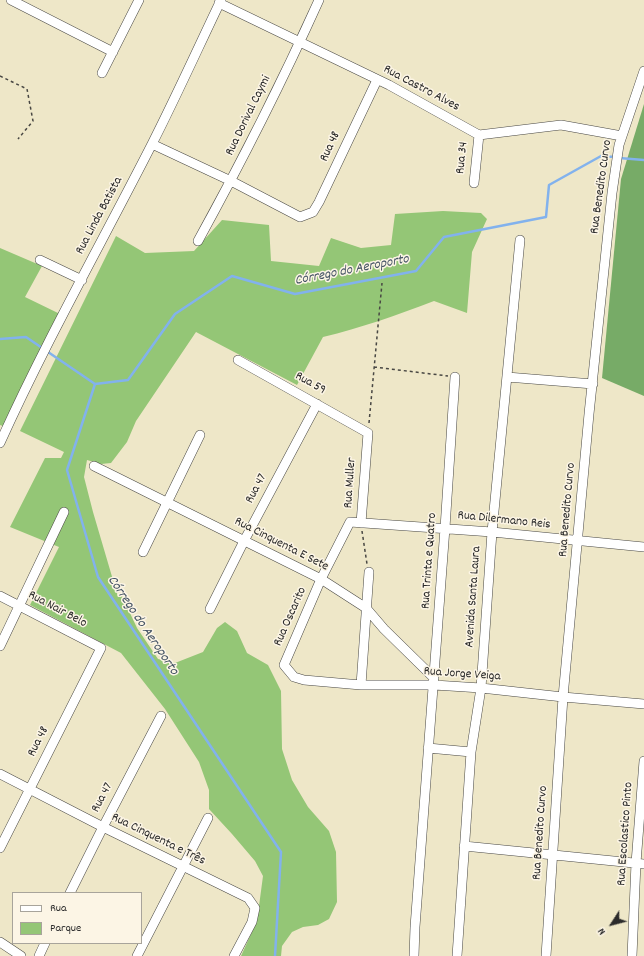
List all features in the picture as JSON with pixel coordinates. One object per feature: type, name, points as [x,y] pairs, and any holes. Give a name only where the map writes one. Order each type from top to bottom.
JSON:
[{"type":"street","points":[[11,0],[113,52]]},
{"type":"street","name":"Rua Dorival Caymi","points":[[198,242],[300,43],[319,0]]},
{"type":"street","points":[[102,73],[137,1]]},
{"type":"street","name":"Rua Castro Alves","points":[[220,1],[300,43],[377,80],[479,135]]},
{"type":"street","name":"Rua Linda Batista","points":[[0,443],[48,345],[152,144],[220,1]]},
{"type":"street","name":"Rua Benedito Curvo","points":[[546,956],[563,697],[593,384],[616,169],[621,140],[644,71]]},
{"type":"street","name":"Rua 48","points":[[231,180],[300,217],[312,212],[319,202],[377,80]]},
{"type":"street","points":[[479,135],[561,125],[621,140]]},
{"type":"street","name":"Rua 34","points":[[474,183],[479,135]]},
{"type":"street","points":[[152,144],[231,180]]},
{"type":"street","name":"Avenida Santa Laura","points":[[457,956],[471,752],[481,688],[492,532],[520,240]]},
{"type":"street","points":[[40,260],[82,280]]},
{"type":"street","name":"Rua 59","points":[[238,360],[368,433]]},
{"type":"street","name":"Rua Trinta e Quatro","points":[[414,956],[455,376]]},
{"type":"street","points":[[507,378],[593,384]]},
{"type":"street","name":"Rua 47","points":[[210,609],[244,540],[317,404]]},
{"type":"street","name":"Rua Muller","points":[[361,523],[368,433]]},
{"type":"street","points":[[143,552],[200,435]]},
{"type":"street","name":"Rua Cinquenta E Sete","points":[[94,466],[322,579],[366,608],[434,682]]},
{"type":"street","points":[[0,646],[64,512]]},
{"type":"street","name":"Rua Oscarito","points":[[284,665],[322,579],[350,522],[361,523]]},
{"type":"street","name":"Rua Dilermano Reis","points":[[361,523],[445,528],[644,547]]},
{"type":"street","points":[[361,685],[369,572]]},
{"type":"street","name":"Rua Nair Belo","points":[[0,596],[101,648]]},
{"type":"street","name":"Rua 48","points":[[0,848],[101,648]]},
{"type":"street","name":"Rua Jorge Veiga","points":[[284,665],[294,677],[304,680],[361,685],[434,682],[563,697],[644,704]]},
{"type":"street","name":"Rua 47","points":[[70,892],[161,716]]},
{"type":"street","points":[[428,748],[471,752]]},
{"type":"street","name":"Rua Escolastico Pinto","points":[[632,956],[640,864],[644,761]]},
{"type":"street","name":"Rua Cinquenta e Três","points":[[0,774],[103,827],[248,898],[255,908],[252,922],[234,956]]},
{"type":"street","points":[[136,956],[208,818]]},
{"type":"street","points":[[464,846],[640,864]]},
{"type":"street","points":[[0,942],[21,956]]},
{"type":"street","points":[[39,956],[45,944]]},
{"type":"path","points":[[0,76],[27,89],[33,121],[18,139]]},
{"type":"path","points":[[368,433],[382,283]]},
{"type":"path","points":[[374,367],[455,376]]},
{"type":"path","name":"Rua Muller","points":[[361,523],[369,572]]},
{"type":"green space","points":[[644,104],[644,396],[602,378],[621,179]]},
{"type":"green space","points":[[443,211],[481,213],[487,219],[472,252],[467,313],[434,301],[379,321],[323,337],[297,385],[196,332],[136,421],[127,442],[111,463],[101,464],[87,460],[84,477],[118,597],[121,594],[137,628],[158,659],[175,663],[203,652],[217,628],[225,622],[237,631],[247,653],[268,665],[281,691],[282,749],[292,780],[308,807],[329,831],[336,852],[337,902],[329,919],[318,925],[303,927],[292,932],[282,946],[281,956],[241,956],[257,921],[263,876],[255,861],[209,809],[209,790],[199,762],[165,709],[121,653],[30,605],[59,547],[10,527],[45,458],[61,458],[64,452],[20,431],[116,236],[145,253],[194,251],[222,220],[269,225],[271,261],[319,266],[331,238],[361,248],[391,245],[395,214]]},
{"type":"green space","points":[[0,248],[42,266],[25,297],[60,314],[3,426],[0,425]]},
{"type":"waterway","name":"Córrego do Aeroporto","points":[[275,956],[281,852],[98,577],[67,470],[95,384],[128,380],[175,314],[232,276],[295,294],[416,271],[444,237],[546,217],[549,185],[601,156],[614,157]]},
{"type":"waterway","name":"Córrego do Aeroporto","points":[[619,158],[644,160]]},
{"type":"waterway","points":[[0,339],[26,337],[95,384]]}]
